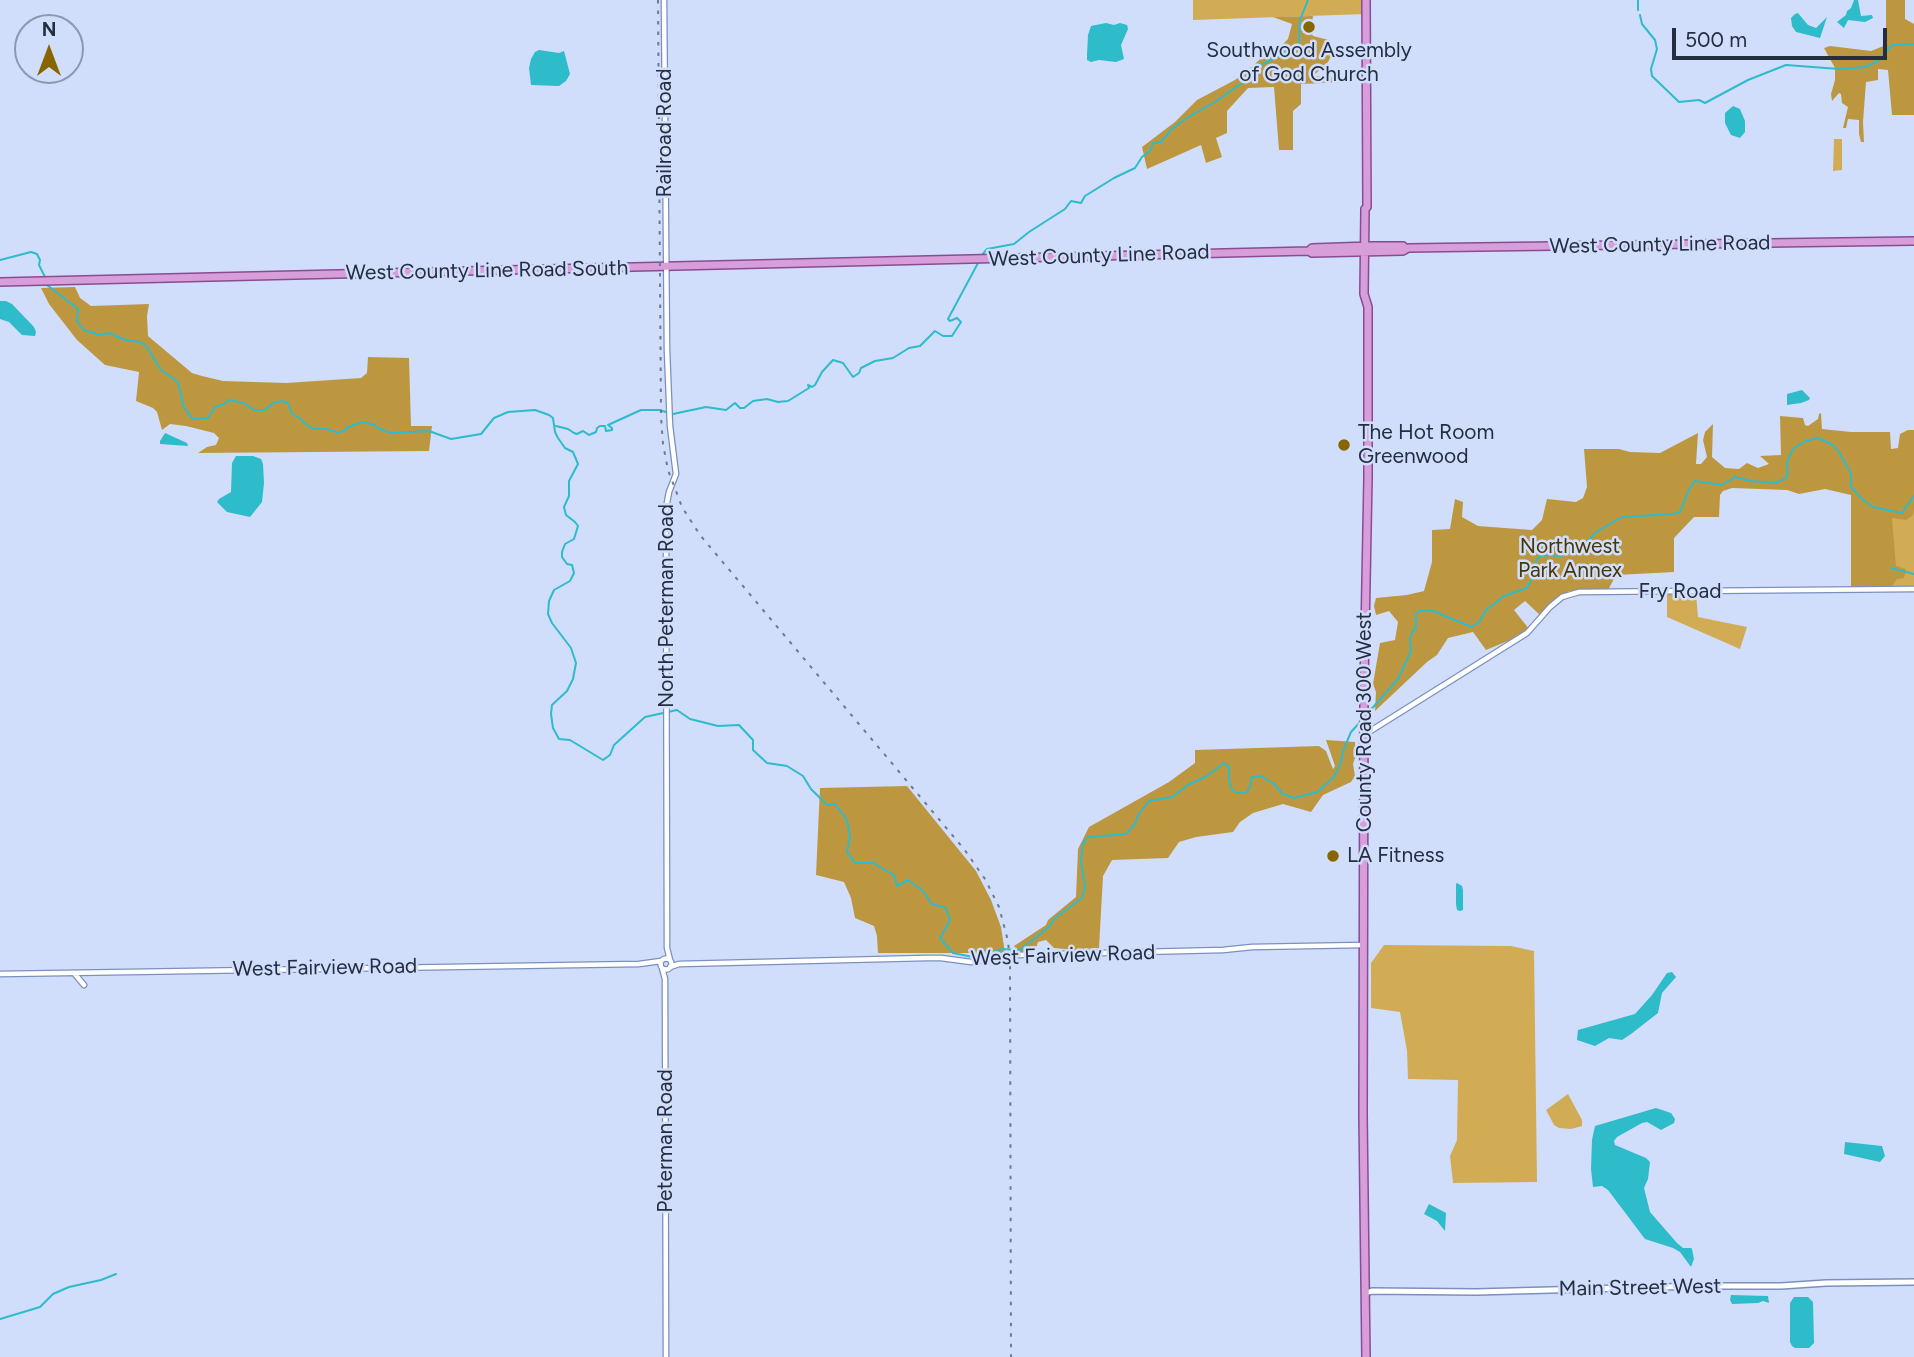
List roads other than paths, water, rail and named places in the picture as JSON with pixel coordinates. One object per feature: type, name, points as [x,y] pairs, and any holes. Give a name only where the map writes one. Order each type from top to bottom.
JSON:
[{"type":"main road","name":"County Road 300 West","points":[[1366,0],[1367,249],[1364,294],[1368,307],[1368,480],[1363,945],[1366,1357]]},
{"type":"main road","name":"West County Line Road","points":[[973,259],[1312,253],[1367,249],[1402,251],[1406,248],[1914,241]]},
{"type":"main road","name":"West County Line Road South","points":[[0,282],[973,259]]},
{"type":"main road","name":"Main Street West","points":[[1366,1293],[1914,1282]]},
{"type":"street","name":"Railroad Road","points":[[664,0],[666,267]]},
{"type":"street","name":"North Peterman Road","points":[[666,267],[669,409],[676,474],[667,502],[666,964]]},
{"type":"street","name":"Fry Road","points":[[1364,735],[1527,634],[1562,597],[1579,592],[1914,589]]},
{"type":"street","name":"West Fairview Road","points":[[0,974],[942,958],[971,962],[1017,956],[1363,945]]},
{"type":"street","name":"Peterman Road","points":[[666,964],[666,1357]]},
{"type":"street","points":[[73,973],[84,985]]},
{"type":"waterway","points":[[1253,73],[1259,66],[1299,45],[1300,20],[1308,0]]},
{"type":"waterway","points":[[1638,0],[1638,10]]},
{"type":"waterway","points":[[1640,15],[1642,24],[1655,40],[1657,49],[1651,69],[1652,76],[1679,102],[1699,100],[1705,103],[1748,80],[1786,65],[1839,69],[1865,67],[1878,61],[1892,45],[1914,44]]},
{"type":"waterway","points":[[982,255],[987,249],[1014,244],[1065,209],[1071,201],[1081,203],[1085,196],[1135,168],[1150,151],[1153,143],[1161,142],[1173,128],[1249,78]]},
{"type":"waterway","points":[[0,260],[31,252],[37,254],[46,279]]},
{"type":"waterway","points":[[556,426],[577,434],[583,431],[589,435],[596,432],[600,426],[605,426],[606,431],[612,430],[608,425],[641,410],[659,410],[673,414],[706,407],[726,410],[735,403],[744,408],[753,401],[767,399],[788,401],[809,388],[808,385],[815,385],[833,360],[843,363],[853,377],[861,368],[875,361],[893,358],[909,348],[920,346],[935,331],[943,336],[952,336],[961,322],[957,318],[950,321],[948,319],[978,263]]},
{"type":"waterway","points":[[47,285],[78,309],[77,321],[84,330],[100,335],[109,333],[125,340],[140,342],[147,347],[161,370],[178,382],[184,408],[193,419],[208,418],[215,407],[229,400],[244,403],[254,410],[265,410],[273,403],[283,401],[288,403],[292,414],[313,429],[339,433],[362,422],[390,433],[429,431],[451,439],[481,434],[494,418],[508,412],[535,410],[549,415],[553,418],[558,438],[565,448],[573,452],[578,464],[569,481],[569,496],[564,507],[566,515],[578,526],[574,539],[565,544],[562,552],[562,557],[567,564],[572,565],[574,573],[570,581],[554,590],[549,601],[548,614],[571,648],[576,663],[567,691],[552,705],[553,728],[559,739],[570,740],[603,760],[610,755],[614,745],[645,717],[677,710],[690,719],[718,726],[739,725],[753,740],[753,750],[767,763],[787,766],[803,776],[811,789],[827,805],[835,804],[847,820],[850,837],[847,852],[855,863],[873,863],[894,875],[897,886],[908,880],[923,891],[932,904],[946,908],[950,920],[940,938],[953,953],[985,957],[1001,949],[1020,950],[1082,898],[1085,887],[1081,861],[1083,843],[1089,837],[1126,834],[1149,801],[1172,797],[1224,763],[1229,766],[1231,788],[1236,793],[1246,793],[1252,777],[1261,776],[1283,794],[1294,798],[1317,792],[1334,777],[1351,732],[1362,720]]},
{"type":"waterway","points":[[1368,713],[1398,679],[1411,651],[1410,639],[1416,629],[1416,614],[1421,610],[1433,611],[1472,627],[1479,622],[1486,610],[1504,596],[1527,588],[1540,556],[1560,556],[1572,551],[1587,542],[1596,532],[1622,517],[1680,512],[1695,481],[1722,485],[1735,477],[1776,483],[1786,478],[1787,464],[1794,448],[1818,438],[1833,445],[1851,473],[1851,487],[1873,507],[1902,513],[1914,496]]},
{"type":"waterway","points":[[1891,568],[1914,574]]},
{"type":"waterway","points":[[0,1319],[40,1307],[53,1294],[69,1287],[116,1274]]},
{"type":"railway","points":[[658,0],[661,417],[668,470],[682,507],[700,535],[964,849],[985,879],[999,907],[1008,941],[1010,963],[1011,1357]]},
{"type":"place","name":"Southwood Assembly of God Church","points":[[1309,27]]},
{"type":"place","name":"The Hot Room Greenwood","points":[[1344,445]]},
{"type":"place","name":"LA Fitness","points":[[1333,856]]},
{"type":"park label","name":"Northwest Park Annex","points":[[1570,559]]}]
